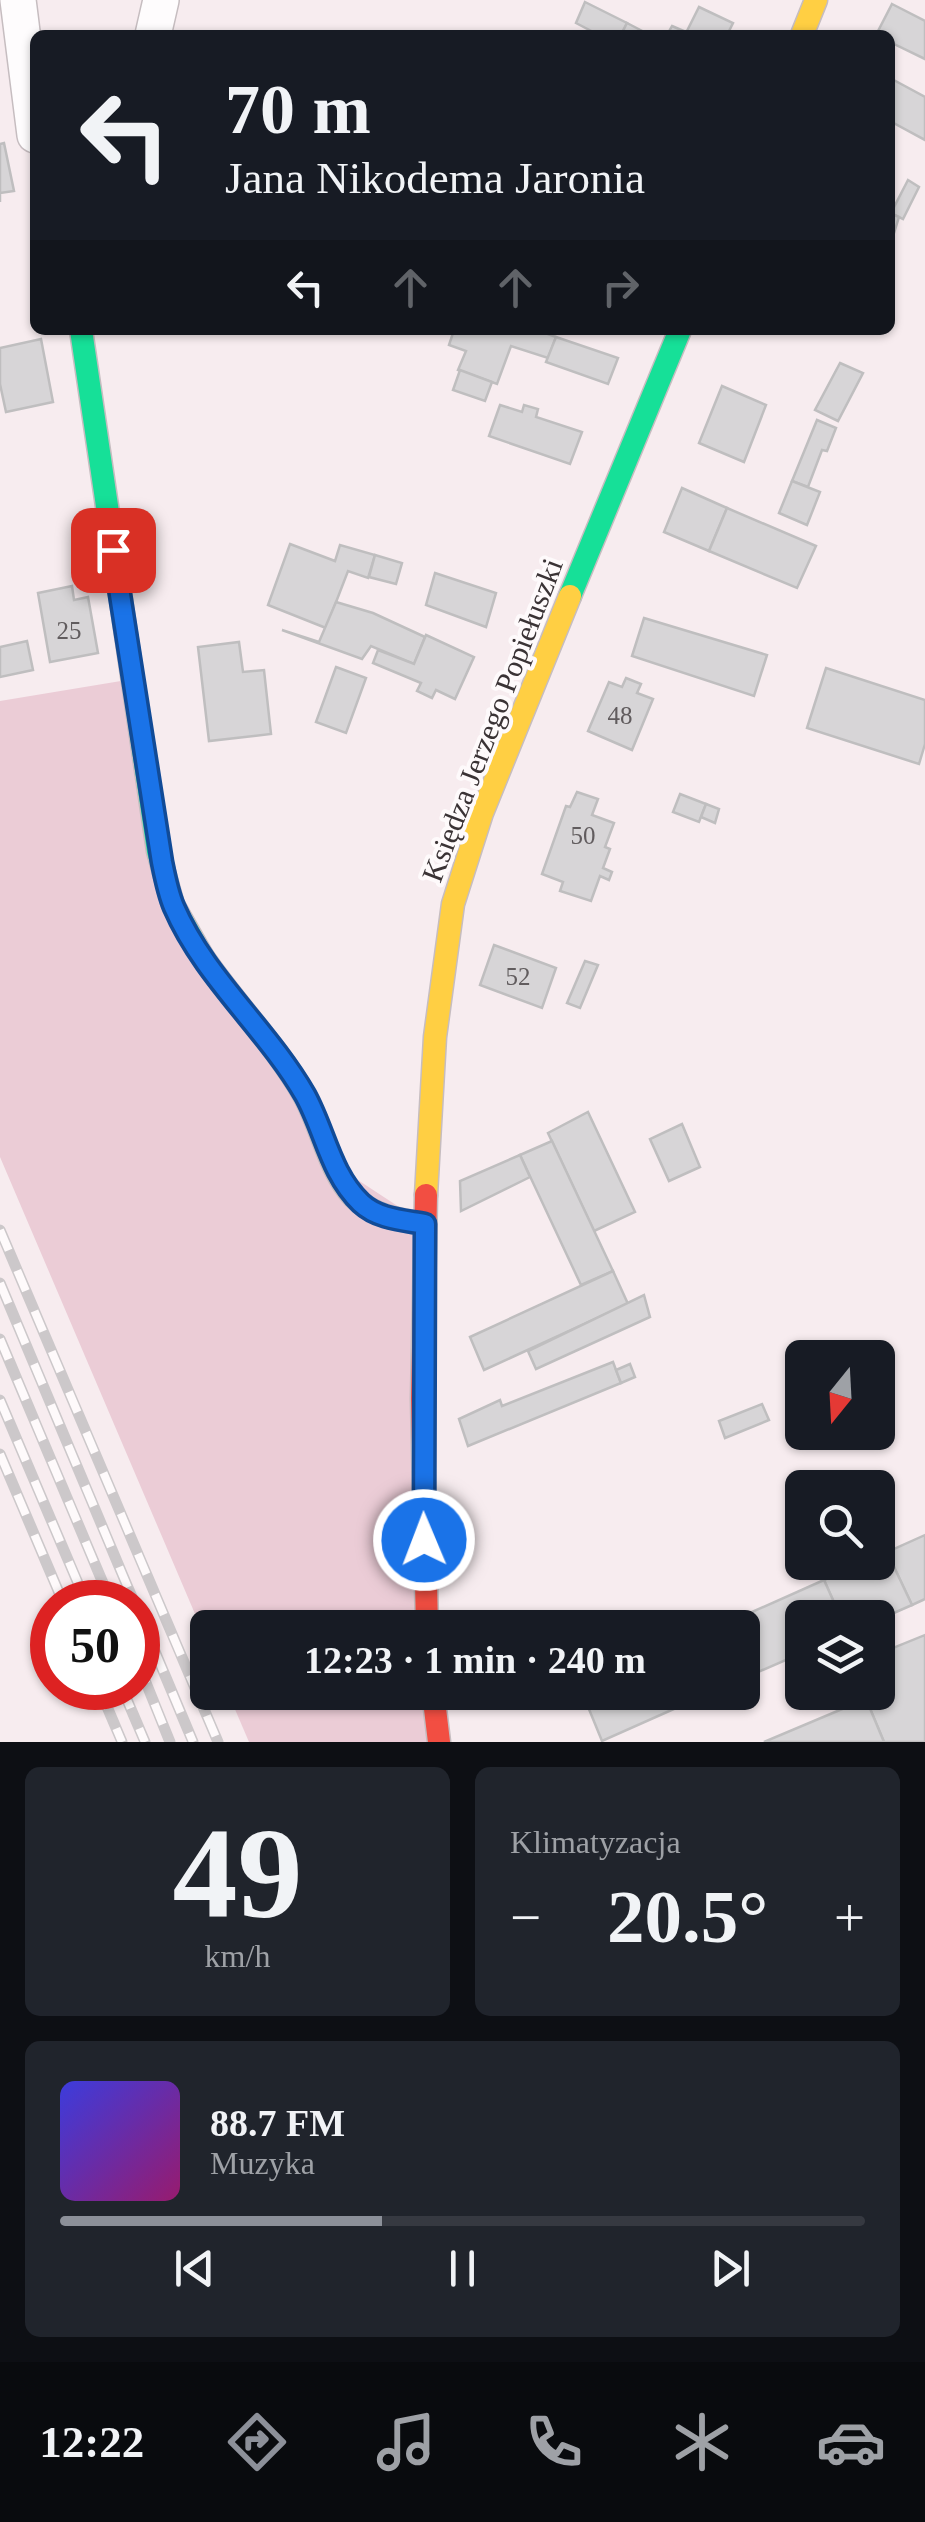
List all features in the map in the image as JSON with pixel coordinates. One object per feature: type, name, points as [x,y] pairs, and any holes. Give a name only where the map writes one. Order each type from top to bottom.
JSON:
[{"type":"main road","points":[[804,30],[816,0]]},
{"type":"main road","points":[[83,335],[132,680],[172,904],[216,974],[284,1060],[307,1098],[332,1163],[347,1186],[363,1206],[386,1218],[425,1224]]},
{"type":"main road","name":"Księdza Jerzego Popiełuszki","points":[[426,1610],[422,1470],[425,1224],[434,1056],[448,940],[462,871],[510,743],[678,335]]},
{"type":"main road","points":[[435,1710],[439,1742]]},
{"type":"street","points":[[18,0],[30,95]]},
{"type":"street","points":[[154,30],[161,0]]},
{"type":"shaded area","points":[[133,679],[162,863],[332,1163],[425,1224],[427,1610],[193,1610],[0,1157],[0,701]]},
{"type":"shaded area","points":[[235,1710],[435,1710],[439,1742],[249,1742]]},
{"type":"building","points":[[585,2],[627,23],[624,30],[589,30],[576,23]]},
{"type":"building","points":[[892,4],[925,21],[925,59],[895,44],[895,30],[879,30]]},
{"type":"building","points":[[699,7],[733,23],[730,30],[688,30]]},
{"type":"building","points":[[895,81],[925,97],[925,140],[895,124]]},
{"type":"building","points":[[4,143],[14,191],[0,193],[0,144]]},
{"type":"building","points":[[908,180],[919,187],[903,219],[895,215],[895,205]]},
{"type":"building","points":[[452,335],[556,337],[548,358],[511,346],[497,384],[458,370],[466,351],[449,345]]},
{"type":"building","points":[[556,337],[618,358],[608,384],[546,362]]},
{"type":"building","points":[[41,339],[53,402],[6,412],[0,384],[0,348]]},
{"type":"building","points":[[840,363],[863,373],[838,421],[815,410]]},
{"type":"building","points":[[460,370],[492,382],[485,401],[453,390]]},
{"type":"building","points":[[722,386],[766,405],[744,462],[699,443]]},
{"type":"building","points":[[500,405],[522,412],[524,405],[538,409],[536,417],[582,432],[570,464],[489,436]]},
{"type":"building","points":[[817,420],[836,428],[827,451],[822,450],[808,487],[792,481]]},
{"type":"building","points":[[792,481],[820,492],[807,525],[779,513]]},
{"type":"building","points":[[682,488],[727,508],[709,551],[664,532]]},
{"type":"building","points":[[727,508],[816,546],[797,588],[709,551]]},
{"type":"building","points":[[290,544],[335,561],[340,545],[375,555],[368,578],[348,571],[326,628],[268,605]]},
{"type":"building","points":[[375,555],[402,563],[396,584],[369,577]]},
{"type":"building","points":[[435,573],[496,593],[486,627],[426,605]]},
{"type":"building","points":[[72,586],[74,600],[88,597],[98,653],[50,662],[38,593]]},
{"type":"building","points":[[336,602],[373,613],[425,637],[414,664],[371,646],[362,659],[282,630],[319,642]]},
{"type":"building","points":[[644,618],[767,655],[754,696],[632,656]]},
{"type":"building","points":[[426,635],[474,657],[455,699],[436,690],[432,698],[417,691],[421,683],[373,663],[378,650],[414,664]]},
{"type":"building","points":[[27,641],[33,670],[0,677],[0,647]]},
{"type":"building","points":[[239,642],[243,672],[264,670],[271,734],[209,741],[198,647]]},
{"type":"building","points":[[336,667],[366,678],[346,733],[316,722]]},
{"type":"building","points":[[826,668],[925,700],[925,744],[919,764],[807,728]]},
{"type":"building","points":[[626,678],[641,684],[637,693],[653,699],[632,750],[588,731],[609,682],[622,687]]},
{"type":"building","points":[[577,792],[598,799],[592,815],[614,823],[605,847],[610,849],[603,868],[612,872],[609,880],[600,876],[591,901],[560,891],[563,882],[542,874],[566,806],[570,807]]},
{"type":"building","points":[[680,794],[706,804],[699,822],[673,812]]},
{"type":"building","points":[[706,804],[719,809],[715,823],[701,817]]},
{"type":"building","points":[[494,945],[556,968],[542,1008],[480,985]]},
{"type":"building","points":[[585,961],[598,965],[580,1008],[567,1003]]},
{"type":"building","points":[[588,1112],[635,1212],[594,1231],[548,1133]]},
{"type":"building","points":[[682,1124],[700,1167],[669,1181],[650,1139]]},
{"type":"building","points":[[552,1141],[613,1271],[581,1285],[520,1155]]},
{"type":"building","points":[[520,1155],[530,1177],[461,1211],[460,1181]]},
{"type":"building","points":[[613,1271],[628,1304],[484,1370],[470,1337]]},
{"type":"building","points":[[644,1295],[650,1317],[536,1369],[528,1351]]},
{"type":"building","points":[[613,1362],[621,1383],[468,1446],[459,1419],[500,1400],[502,1406]]},
{"type":"building","points":[[630,1364],[635,1377],[621,1383],[616,1370]]},
{"type":"building","points":[[762,1404],[769,1420],[725,1438],[719,1421]]},
{"type":"building","points":[[925,1535],[925,1599],[912,1605],[895,1569],[895,1548]]},
{"type":"building","points":[[895,1569],[912,1605],[895,1612],[895,1600],[833,1600],[824,1580],[895,1580]]},
{"type":"building","points":[[824,1580],[833,1600],[785,1600],[785,1660],[760,1671],[760,1610],[756,1610]]},
{"type":"building","points":[[925,1635],[925,1742],[884,1742],[871,1710],[895,1710],[895,1647]]},
{"type":"building","points":[[589,1710],[672,1710],[602,1741]]},
{"type":"building","points":[[840,1710],[871,1710],[884,1742],[764,1742]]},
{"type":"railway","points":[[0,1230],[218,1742]]},
{"type":"railway","points":[[0,1283],[125,1580]]},
{"type":"railway","points":[[0,1339],[102,1580]]},
{"type":"railway","points":[[0,1400],[77,1580]]},
{"type":"railway","points":[[0,1454],[54,1580]]},
{"type":"railway","points":[[160,1663],[193,1742]]},
{"type":"railway","points":[[108,1710],[122,1742]]},
{"type":"railway","points":[[131,1710],[145,1742]]},
{"type":"railway","points":[[157,1710],[170,1742]]},
{"type":"traffic: fast","points":[[82,335],[158,851],[173,905],[202,956]]},
{"type":"traffic: fast","points":[[570,596],[678,335]]},
{"type":"traffic: slow","points":[[804,30],[816,0]]},
{"type":"traffic: slow","points":[[426,1195],[435,1037],[453,904],[482,813],[570,596]]},
{"type":"traffic: slow","points":[[202,956],[292,1075],[310,1106],[338,1174],[354,1197],[378,1213],[425,1224]]},
{"type":"traffic: jam","points":[[426,1195],[422,1399],[427,1610]]},
{"type":"traffic: jam","points":[[435,1710],[439,1742]]},
{"type":"route","points":[[113,550],[172,904],[216,974],[284,1060],[307,1098],[332,1163],[347,1186],[363,1206],[386,1218],[425,1224],[424,1540]]}]
